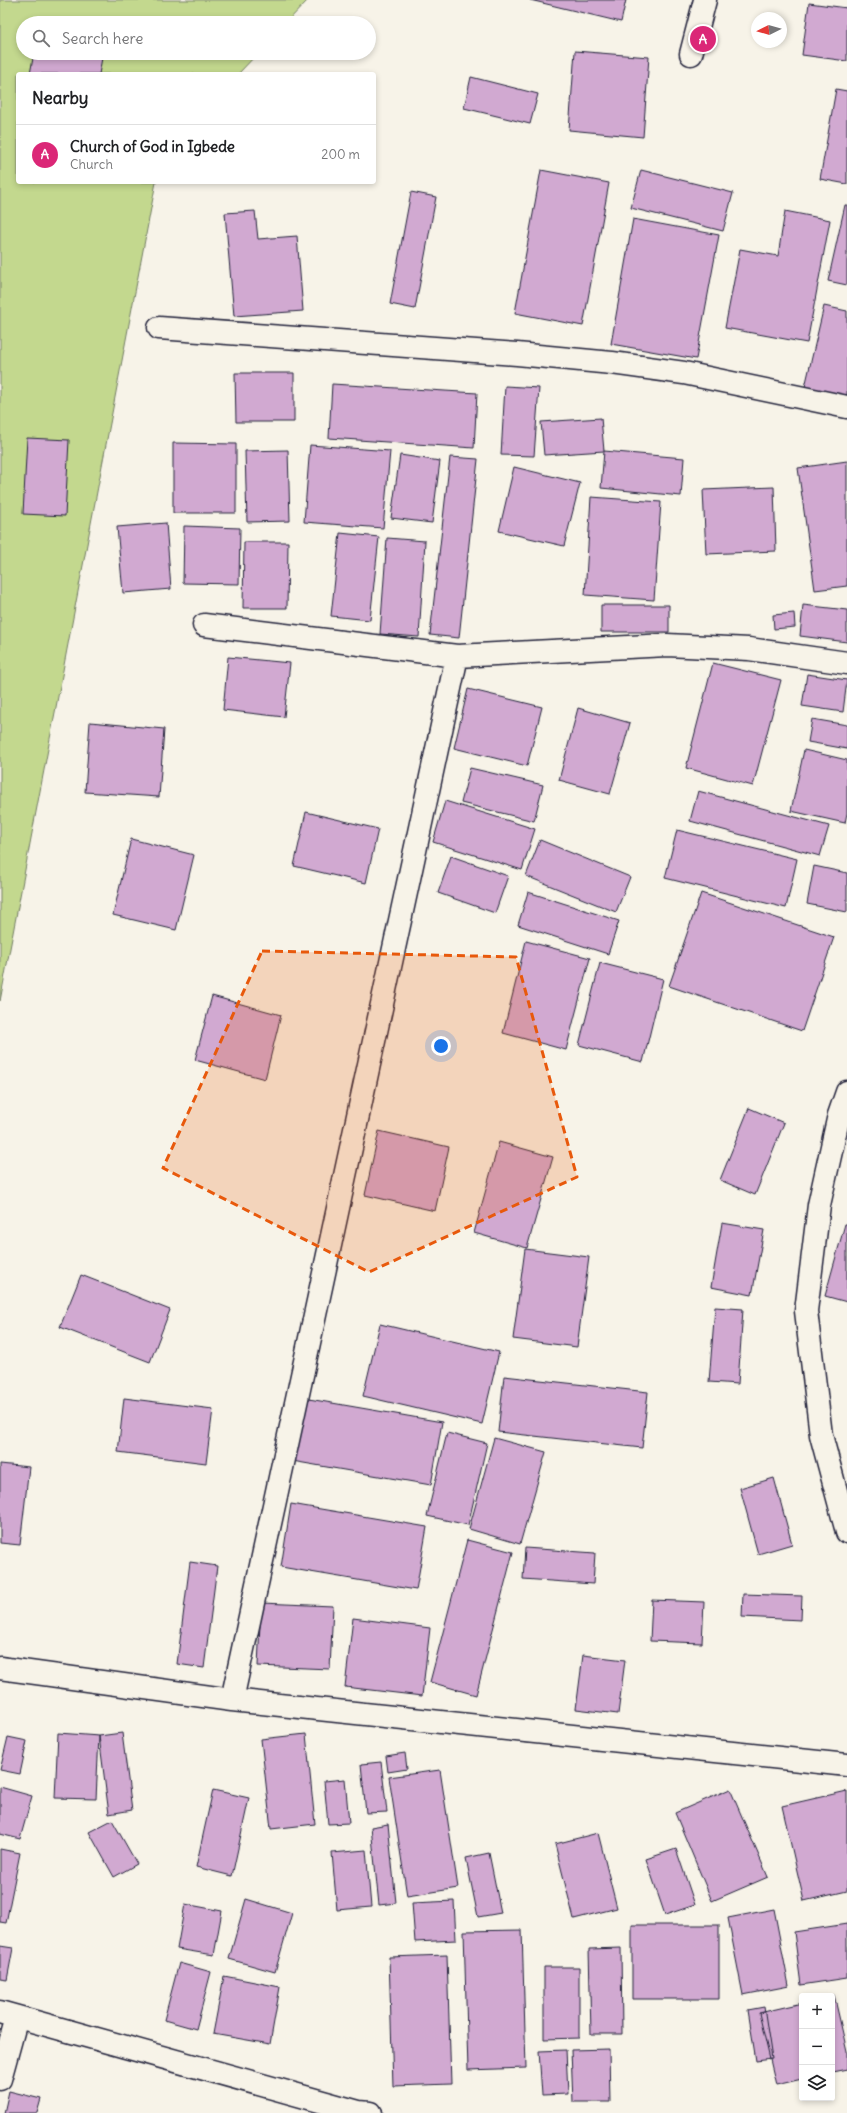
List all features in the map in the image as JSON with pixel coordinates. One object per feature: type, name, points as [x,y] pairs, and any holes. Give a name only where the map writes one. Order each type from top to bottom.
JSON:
[{"type":"street","points":[[691,54],[705,0]]},
{"type":"street","points":[[159,328],[517,354],[612,363],[684,373],[847,407]]},
{"type":"street","points":[[204,625],[457,656],[667,646],[749,650],[847,663]]},
{"type":"street","points":[[232,1700],[457,656]]},
{"type":"street","points":[[847,1092],[843,1116],[819,1205],[806,1311],[821,1435],[847,1532]]},
{"type":"street","points":[[0,1668],[232,1700],[847,1765]]},
{"type":"street","points":[[0,2079],[8,2014],[359,2112],[372,2113]]},
{"type":"highlighted area","points":[[262,951],[516,957],[577,1177],[369,1272],[163,1168]]},
{"type":"green space","points":[[0,0],[308,0],[293,16],[16,16],[16,60],[251,60],[240,72],[16,72],[16,184],[156,184],[0,1001]]},
{"type":"building","points":[[530,0],[626,0],[621,22]]},
{"type":"building","points":[[809,3],[847,8],[847,61],[802,55]]},
{"type":"building","points":[[575,51],[649,57],[643,137],[569,130]]},
{"type":"building","points":[[33,60],[102,60],[99,72],[30,72]]},
{"type":"building","points":[[471,77],[538,94],[530,124],[464,108]]},
{"type":"building","points":[[836,89],[847,91],[847,184],[820,179]]},
{"type":"building","points":[[541,170],[609,183],[583,326],[515,313]]},
{"type":"building","points":[[641,170],[733,193],[723,231],[631,208]]},
{"type":"building","points":[[411,192],[436,197],[415,309],[390,304]]},
{"type":"building","points":[[845,205],[847,205],[847,285],[828,281]]},
{"type":"building","points":[[255,211],[258,239],[297,236],[303,311],[234,316],[225,213]]},
{"type":"building","points":[[785,211],[830,220],[807,343],[725,328],[740,249],[778,256]]},
{"type":"building","points":[[633,219],[719,235],[696,359],[611,344]]},
{"type":"building","points":[[824,306],[847,311],[847,397],[805,387]]},
{"type":"building","points":[[235,373],[294,373],[294,422],[236,422]]},
{"type":"building","points":[[332,384],[477,393],[474,448],[329,438]]},
{"type":"building","points":[[505,386],[539,388],[534,456],[501,455]]},
{"type":"building","points":[[601,418],[604,451],[544,455],[541,422]]},
{"type":"building","points":[[27,438],[69,440],[65,516],[23,514]]},
{"type":"building","points":[[173,443],[236,444],[236,513],[173,513]]},
{"type":"building","points":[[310,445],[390,451],[383,528],[304,522]]},
{"type":"building","points":[[288,450],[290,521],[247,522],[245,451]]},
{"type":"building","points":[[604,451],[684,458],[681,496],[601,488]]},
{"type":"building","points":[[400,455],[440,461],[432,523],[391,518]]},
{"type":"building","points":[[450,457],[478,459],[459,638],[430,635]]},
{"type":"building","points":[[847,461],[847,586],[815,590],[798,468]]},
{"type":"building","points":[[514,467],[580,483],[564,546],[499,531]]},
{"type":"building","points":[[774,487],[776,551],[706,554],[703,490]]},
{"type":"building","points":[[591,497],[661,502],[654,600],[585,595]]},
{"type":"building","points":[[166,523],[171,589],[123,593],[117,527]]},
{"type":"building","points":[[184,526],[240,528],[239,584],[183,583]]},
{"type":"building","points":[[340,533],[379,537],[370,620],[331,616]]},
{"type":"building","points":[[387,538],[425,541],[419,637],[380,634]]},
{"type":"building","points":[[244,542],[288,542],[287,608],[243,608]]},
{"type":"building","points":[[601,605],[669,605],[669,632],[601,632]]},
{"type":"building","points":[[803,605],[847,610],[847,642],[800,636]]},
{"type":"building","points":[[794,613],[795,627],[774,629],[773,615]]},
{"type":"building","points":[[228,657],[290,663],[284,717],[223,710]]},
{"type":"building","points":[[713,663],[781,680],[753,786],[686,768]]},
{"type":"building","points":[[807,674],[847,680],[843,712],[802,706]]},
{"type":"building","points":[[468,689],[542,707],[527,766],[454,748]]},
{"type":"building","points":[[578,708],[630,723],[610,794],[559,780]]},
{"type":"building","points":[[812,719],[847,725],[847,749],[808,742]]},
{"type":"building","points":[[90,722],[164,729],[159,797],[85,792]]},
{"type":"building","points":[[804,750],[847,760],[847,813],[845,823],[791,811]]},
{"type":"building","points":[[470,768],[543,785],[534,821],[461,803]]},
{"type":"building","points":[[698,791],[829,826],[820,856],[690,821]]},
{"type":"building","points":[[445,801],[535,829],[522,870],[433,842]]},
{"type":"building","points":[[306,812],[378,829],[366,883],[294,866]]},
{"type":"building","points":[[677,830],[797,859],[786,908],[665,878]]},
{"type":"building","points":[[131,839],[194,855],[176,930],[113,915]]},
{"type":"building","points":[[540,840],[630,877],[616,912],[526,876]]},
{"type":"building","points":[[451,856],[508,876],[495,913],[438,893]]},
{"type":"building","points":[[814,866],[847,873],[847,912],[807,904]]},
{"type":"building","points":[[528,892],[619,921],[608,954],[518,925]]},
{"type":"building","points":[[701,893],[834,937],[802,1031],[669,986]]},
{"type":"building","points":[[526,941],[590,958],[566,1050],[503,1033]]},
{"type":"building","points":[[600,963],[663,979],[643,1062],[579,1045]]},
{"type":"building","points":[[212,996],[281,1015],[265,1079],[195,1060]]},
{"type":"building","points":[[749,1108],[784,1123],[755,1195],[720,1180]]},
{"type":"building","points":[[379,1131],[449,1147],[435,1211],[365,1195]]},
{"type":"building","points":[[499,1142],[553,1157],[527,1248],[474,1233]]},
{"type":"building","points":[[722,1223],[764,1230],[752,1295],[711,1287]]},
{"type":"building","points":[[845,1224],[847,1224],[847,1302],[825,1296]]},
{"type":"building","points":[[525,1249],[589,1257],[577,1347],[513,1339]]},
{"type":"building","points":[[81,1275],[170,1310],[150,1362],[60,1327]]},
{"type":"building","points":[[715,1307],[743,1309],[738,1384],[709,1382]]},
{"type":"building","points":[[380,1324],[499,1352],[482,1424],[363,1396]]},
{"type":"building","points":[[504,1376],[648,1392],[642,1448],[498,1432]]},
{"type":"building","points":[[124,1398],[213,1409],[206,1463],[118,1452]]},
{"type":"building","points":[[303,1398],[442,1422],[431,1485],[292,1461]]},
{"type":"building","points":[[447,1433],[487,1443],[468,1525],[427,1516]]},
{"type":"building","points":[[494,1438],[546,1452],[520,1544],[469,1529]]},
{"type":"building","points":[[0,1464],[29,1467],[20,1545],[0,1543]]},
{"type":"building","points":[[774,1478],[792,1544],[758,1554],[740,1488]]},
{"type":"building","points":[[291,1504],[427,1527],[416,1590],[281,1567]]},
{"type":"building","points":[[467,1540],[513,1552],[476,1695],[430,1682]]},
{"type":"building","points":[[525,1548],[595,1553],[593,1584],[523,1579]]},
{"type":"building","points":[[190,1562],[217,1566],[204,1668],[177,1664]]},
{"type":"building","points":[[743,1594],[802,1596],[801,1620],[742,1617]]},
{"type":"building","points":[[652,1600],[704,1602],[702,1643],[650,1641]]},
{"type":"building","points":[[261,1603],[333,1606],[330,1669],[258,1666]]},
{"type":"building","points":[[353,1618],[430,1628],[422,1696],[345,1687]]},
{"type":"building","points":[[583,1655],[625,1660],[618,1714],[576,1709]]},
{"type":"building","points":[[58,1733],[99,1736],[96,1799],[55,1798]]},
{"type":"building","points":[[122,1733],[132,1810],[109,1814],[99,1736]]},
{"type":"building","points":[[306,1734],[315,1824],[271,1829],[261,1739]]},
{"type":"building","points":[[8,1737],[27,1741],[20,1774],[0,1770]]},
{"type":"building","points":[[405,1753],[407,1769],[388,1772],[386,1756]]},
{"type":"building","points":[[381,1762],[387,1812],[366,1813],[361,1764]]},
{"type":"building","points":[[440,1770],[458,1888],[407,1896],[389,1777]]},
{"type":"building","points":[[345,1779],[349,1823],[328,1824],[324,1781]]},
{"type":"building","points":[[0,1787],[32,1796],[20,1839],[0,1834]]},
{"type":"building","points":[[730,1789],[768,1877],[712,1901],[675,1813]]},
{"type":"building","points":[[213,1790],[249,1798],[232,1876],[196,1867]]},
{"type":"building","points":[[847,1791],[847,1891],[804,1901],[782,1806]]},
{"type":"building","points":[[112,1820],[137,1864],[114,1877],[89,1832]]},
{"type":"building","points":[[388,1824],[396,1903],[379,1905],[371,1827]]},
{"type":"building","points":[[598,1833],[617,1908],[574,1919],[555,1844]]},
{"type":"building","points":[[0,1849],[20,1853],[6,1923],[0,1922]]},
{"type":"building","points":[[676,1849],[695,1905],[665,1915],[646,1859]]},
{"type":"building","points":[[366,1850],[371,1907],[337,1910],[332,1853]]},
{"type":"building","points":[[489,1853],[501,1913],[478,1917],[466,1858]]},
{"type":"building","points":[[246,1899],[292,1913],[275,1972],[229,1959]]},
{"type":"building","points":[[454,1901],[456,1940],[415,1942],[412,1903]]},
{"type":"building","points":[[185,1904],[222,1911],[214,1955],[177,1949]]},
{"type":"building","points":[[774,1909],[789,1986],[743,1995],[728,1918]]},
{"type":"building","points":[[847,1924],[847,1978],[801,1985],[794,1932]]},
{"type":"building","points":[[632,1925],[719,1925],[719,1999],[632,1999]]},
{"type":"building","points":[[522,1930],[526,2068],[468,2070],[464,1931]]},
{"type":"building","points":[[0,1946],[13,1948],[7,1980],[0,1979]]},
{"type":"building","points":[[621,1948],[622,2034],[591,2034],[589,1949]]},
{"type":"building","points":[[447,1955],[451,2084],[393,2086],[389,1957]]},
{"type":"building","points":[[179,1963],[211,1972],[196,2029],[164,2020]]},
{"type":"building","points":[[544,1967],[579,1967],[579,2038],[544,2039]]},
{"type":"building","points":[[224,1976],[280,1987],[270,2044],[213,2034]]},
{"type":"building","points":[[835,1999],[847,2051],[847,2069],[835,2071]]},
{"type":"building","points":[[799,2004],[799,2080],[776,2085],[759,2013]]},
{"type":"building","points":[[764,2007],[772,2059],[756,2061],[748,2010]]},
{"type":"building","points":[[609,2049],[610,2102],[573,2102],[571,2050]]},
{"type":"building","points":[[566,2050],[568,2094],[542,2095],[539,2051]]},
{"type":"building","points":[[9,2091],[41,2099],[37,2113],[4,2113]]},
{"type":"place","name":"Church of God in Igbede","points":[[703,39]]}]
